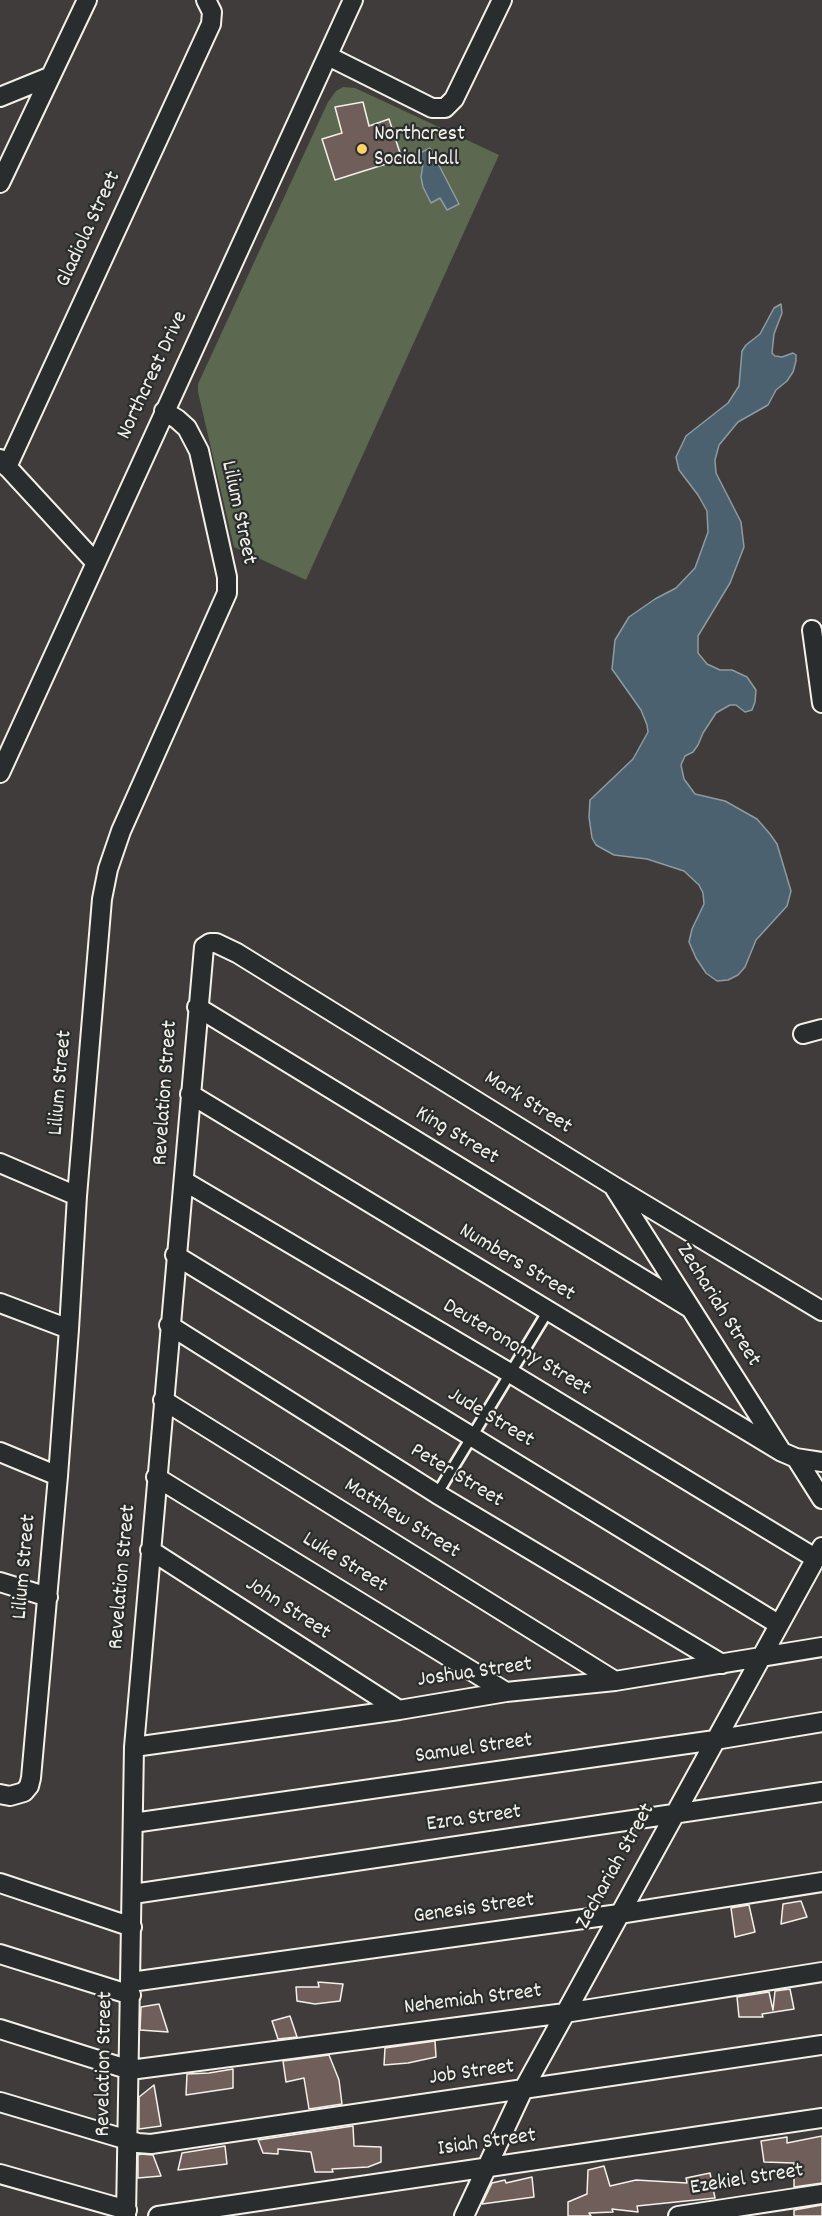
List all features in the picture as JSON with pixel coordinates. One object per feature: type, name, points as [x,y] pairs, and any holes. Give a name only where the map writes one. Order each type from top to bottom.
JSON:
[{"type":"street","points":[[0,183],[87,0]]},
{"type":"street","name":"Northcrest Drive","points":[[0,772],[353,0]]},
{"type":"street","points":[[328,56],[432,108],[444,108],[454,99],[502,0]]},
{"type":"street","name":"Gladiola Street","points":[[4,463],[211,24],[209,6]]},
{"type":"street","points":[[0,97],[49,77]]},
{"type":"street","name":"Lilium Street","points":[[9,1794],[29,1786],[31,1778],[58,1476],[77,1196],[102,899],[108,869],[121,831],[227,593],[227,577],[199,451],[187,428],[177,418],[164,411]]},
{"type":"street","points":[[4,463],[95,562]]},
{"type":"street","points":[[811,630],[821,692]]},
{"type":"street","name":"Mark Street","points":[[206,944],[216,943],[237,953],[612,1185],[822,1311]]},
{"type":"street","name":"Revelation Street","points":[[126,2213],[134,1747],[202,950],[206,944]]},
{"type":"street","name":"King Street","points":[[197,1007],[690,1308]]},
{"type":"street","points":[[803,1034],[822,1029]]},
{"type":"street","name":"Numbers Street","points":[[190,1094],[789,1455],[822,1462]]},
{"type":"street","points":[[0,1163],[77,1196]]},
{"type":"street","name":"Deuteronomy Street","points":[[184,1181],[820,1554]]},
{"type":"street","name":"Zechariah Street","points":[[612,1185],[690,1308],[789,1455],[822,1499]]},
{"type":"street","name":"Jude Street","points":[[175,1255],[778,1624]]},
{"type":"street","points":[[0,1303],[69,1329]]},
{"type":"street","name":"Peter Street","points":[[169,1325],[437,1494],[722,1664]]},
{"type":"street","name":"Matthew Street","points":[[163,1400],[615,1681]]},
{"type":"street","points":[[0,1452],[58,1476]]},
{"type":"street","name":"Luke Street","points":[[156,1477],[506,1692]]},
{"type":"street","name":"John Street","points":[[150,1550],[399,1710]]},
{"type":"street","name":"Zechariah Street","points":[[465,2216],[523,2090],[778,1624],[820,1554]]},
{"type":"street","points":[[0,1582],[48,1598]]},
{"type":"street","name":"Joshua Street","points":[[134,1747],[399,1710],[506,1692],[615,1681],[822,1647]]},
{"type":"street","name":"Samuel Street","points":[[133,1823],[715,1740],[822,1722]]},
{"type":"street","name":"Ezra Street","points":[[133,1894],[673,1816],[822,1792]]},
{"type":"street","name":"Genesis Street","points":[[131,1988],[822,1882]]},
{"type":"street","points":[[0,1883],[132,1927]]},
{"type":"street","points":[[0,1954],[131,1988]]},
{"type":"street","name":"Nehemiah Street","points":[[130,2070],[565,2013],[822,1972]]},
{"type":"street","points":[[0,2029],[130,2070]]},
{"type":"street","name":"Job Street","points":[[0,2102],[128,2140],[152,2144],[822,2045]]},
{"type":"street","name":"Isiah Street","points":[[158,2216],[822,2118]]},
{"type":"street","points":[[0,2174],[126,2213]]},
{"type":"street","name":"Ezekiel Street","points":[[678,2216],[822,2194]]},
{"type":"lane","points":[[437,1494],[548,1311]]},
{"type":"green space","points":[[343,87],[355,88],[499,155],[306,580],[234,547],[198,384],[328,102],[336,91]]},
{"type":"water","points":[[430,148],[459,204],[447,210],[440,198],[431,203],[423,187],[421,177],[423,164],[418,154]]},
{"type":"water","points":[[781,304],[782,313],[774,334],[772,353],[782,357],[793,353],[796,355],[796,361],[793,372],[787,381],[776,390],[768,405],[738,422],[719,445],[715,460],[716,473],[741,522],[744,547],[730,583],[698,636],[698,653],[707,664],[720,670],[732,670],[747,677],[756,690],[755,702],[752,710],[745,712],[736,705],[730,705],[716,713],[698,745],[693,752],[685,756],[681,765],[684,779],[695,794],[725,801],[757,819],[777,844],[791,891],[787,906],[756,940],[745,967],[738,975],[728,980],[717,981],[706,973],[689,942],[692,929],[704,904],[703,893],[699,885],[684,871],[647,859],[614,855],[596,845],[592,838],[589,817],[590,800],[633,759],[648,732],[641,710],[612,669],[615,640],[629,617],[676,588],[695,568],[708,532],[707,511],[679,470],[676,457],[686,436],[728,403],[739,386],[742,351],[760,334],[774,308]]},
{"type":"building","name":"Northcrest Social Hall","points":[[363,102],[369,126],[389,119],[402,159],[335,180],[322,139],[342,133],[335,107]]},
{"type":"building","points":[[801,1901],[807,1917],[781,1924],[783,1904]]},
{"type":"building","points":[[749,1905],[755,1932],[735,1937],[731,1908]]},
{"type":"building","points":[[318,1982],[343,1984],[340,2001],[315,2004],[297,2001],[296,1987],[319,1987]]},
{"type":"building","points":[[790,1989],[794,2009],[762,2014],[763,2017],[739,2017],[737,1997],[769,1992],[773,2010],[775,1991]]},
{"type":"building","points":[[159,2004],[168,2032],[140,2030],[141,2007]]},
{"type":"building","points":[[290,2016],[297,2037],[278,2039],[272,2021]]},
{"type":"building","points":[[435,2041],[436,2057],[384,2065],[385,2048]]},
{"type":"building","points":[[329,2055],[339,2080],[342,2104],[309,2109],[304,2078],[286,2082],[283,2061]]},
{"type":"building","points":[[233,2069],[233,2088],[186,2095],[187,2074]]},
{"type":"building","points":[[154,2085],[161,2126],[139,2129],[139,2097]]},
{"type":"building","points":[[353,2126],[354,2146],[381,2147],[381,2162],[368,2167],[315,2172],[311,2152],[278,2149],[278,2154],[263,2153],[258,2140]]},
{"type":"building","points":[[822,2136],[822,2183],[794,2187],[794,2163],[764,2162],[761,2141],[787,2137],[787,2143]]},
{"type":"building","points":[[225,2146],[227,2164],[178,2170],[182,2153]]},
{"type":"building","points":[[138,2155],[153,2155],[161,2176],[138,2178]]},
{"type":"building","points":[[604,2166],[610,2186],[636,2180],[687,2183],[686,2178],[710,2173],[715,2198],[637,2206],[638,2212],[612,2209],[613,2212],[589,2213],[591,2216],[568,2216],[568,2202],[587,2194],[588,2170]]},
{"type":"building","points":[[532,2177],[534,2197],[482,2204],[492,2183],[505,2180],[506,2183]]},
{"type":"building","points":[[822,2205],[822,2216],[794,2216],[794,2210]]},
{"type":"place","name":"Northcrest Social Hall","points":[[362,149]]}]
